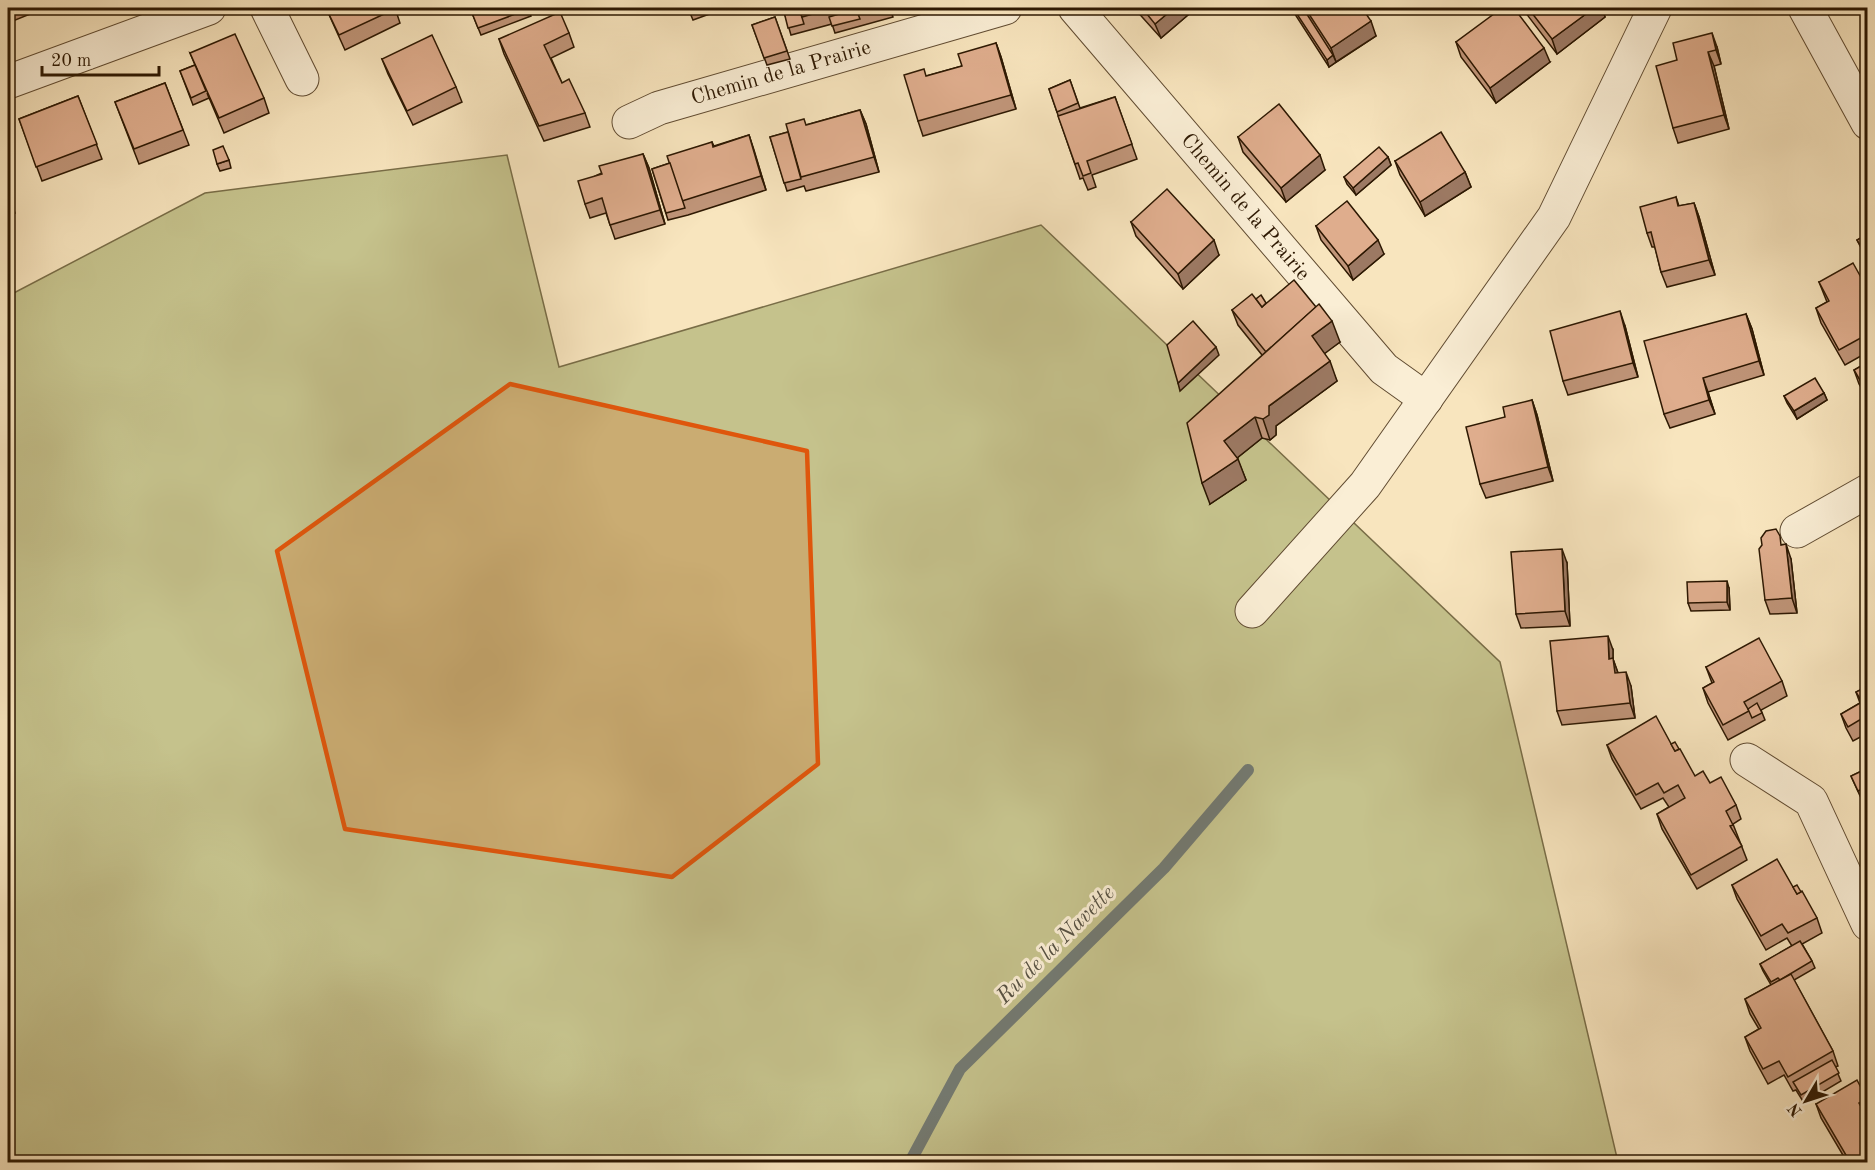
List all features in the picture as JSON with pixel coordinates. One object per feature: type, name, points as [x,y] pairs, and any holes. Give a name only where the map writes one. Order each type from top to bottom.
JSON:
[{"type":"street","points":[[8,82],[209,8]]},
{"type":"street","points":[[267,8],[302,79]]},
{"type":"street","name":"Chemin de la Prairie","points":[[629,122],[659,108],[1005,8]]},
{"type":"street","name":"Chemin de la Prairie","points":[[1075,8],[1384,369],[1426,399]]},
{"type":"street","points":[[1252,611],[1365,485],[1554,217],[1655,8]]},
{"type":"street","points":[[1804,8],[1868,123]]},
{"type":"street","points":[[1797,531],[1868,491]]},
{"type":"street","points":[[1747,760],[1811,801],[1868,924]]},
{"type":"highlighted area","points":[[510,384],[807,451],[818,764],[672,877],[345,829],[277,551]]},
{"type":"shaded area","points":[[507,155],[559,367],[1041,225],[1500,662],[1618,1162],[8,1162],[8,296],[205,193]]},
{"type":"building","points":[[326,8],[395,8],[395,9],[339,35]]},
{"type":"building","points":[[470,8],[528,8],[529,9],[478,28]]},
{"type":"building","points":[[783,8],[799,8],[804,24],[788,28]]},
{"type":"building","points":[[799,8],[834,8],[802,17]]},
{"type":"building","points":[[856,8],[871,8],[857,12]]},
{"type":"building","points":[[1142,8],[1174,8],[1155,24]]},
{"type":"building","points":[[1293,8],[1303,8],[1333,55],[1327,60]]},
{"type":"building","points":[[1305,8],[1362,8],[1371,21],[1331,48]]},
{"type":"building","points":[[1502,8],[1514,8],[1544,48],[1490,88],[1456,42]]},
{"type":"building","points":[[1528,8],[1594,8],[1552,39]]},
{"type":"building","points":[[856,9],[860,19],[832,26],[829,17]]},
{"type":"building","points":[[560,12],[569,33],[544,45],[562,83],[569,79],[585,113],[539,126],[499,39]]},
{"type":"building","points":[[775,17],[787,51],[764,58],[752,25]]},
{"type":"building","points":[[1712,33],[1716,50],[1708,52],[1724,115],[1673,128],[1656,66],[1677,60],[1673,43]]},
{"type":"building","points":[[235,34],[264,98],[219,118],[190,53]]},
{"type":"building","points":[[432,35],[456,87],[407,111],[382,59]]},
{"type":"building","points":[[996,43],[1011,95],[918,121],[904,75],[924,69],[926,76],[962,66],[958,54]]},
{"type":"building","points":[[195,65],[206,91],[191,98],[180,71]]},
{"type":"building","points":[[1070,80],[1078,103],[1057,112],[1049,89]]},
{"type":"building","points":[[165,83],[183,130],[134,149],[115,102]]},
{"type":"building","points":[[78,96],[97,144],[36,167],[19,119]]},
{"type":"building","points":[[1115,97],[1132,144],[1087,161],[1091,173],[1083,176],[1078,163],[1075,164],[1058,116]]},
{"type":"building","points":[[1279,104],[1320,155],[1281,188],[1238,137]]},
{"type":"building","points":[[860,110],[874,157],[801,177],[786,124],[804,119],[806,125]]},
{"type":"building","points":[[788,132],[801,179],[784,183],[770,137]]},
{"type":"building","points":[[1441,132],[1465,172],[1420,202],[1395,161]]},
{"type":"building","points":[[749,135],[761,176],[682,201],[667,156],[712,142],[713,147]]},
{"type":"building","points":[[223,146],[229,160],[217,164],[213,150]]},
{"type":"building","points":[[1379,147],[1388,157],[1353,188],[1344,177]]},
{"type":"building","points":[[643,154],[660,210],[610,225],[602,198],[585,204],[578,181],[602,174],[599,166]]},
{"type":"building","points":[[670,163],[685,208],[666,213],[652,169]]},
{"type":"building","points":[[1167,189],[1214,240],[1178,274],[1131,222]]},
{"type":"building","points":[[1676,197],[1678,206],[1694,203],[1709,260],[1661,272],[1651,232],[1647,233],[1640,207]]},
{"type":"building","points":[[1347,201],[1378,240],[1348,266],[1316,226]]},
{"type":"building","points":[[1868,234],[1868,254],[1866,255],[1857,240]]},
{"type":"building","points":[[1853,263],[1868,290],[1868,334],[1839,350],[1816,308],[1829,301],[1819,282]]},
{"type":"building","points":[[1294,280],[1316,307],[1266,352],[1232,310],[1252,294],[1262,307]]},
{"type":"building","points":[[1261,295],[1266,303],[1262,307],[1256,299]]},
{"type":"building","points":[[1319,304],[1332,321],[1312,336],[1330,361],[1269,406],[1269,415],[1263,419],[1255,417],[1224,441],[1238,459],[1202,483],[1187,423]]},
{"type":"building","points":[[1620,311],[1633,363],[1563,381],[1550,331]]},
{"type":"building","points":[[1746,314],[1759,361],[1703,378],[1709,400],[1664,414],[1644,341]]},
{"type":"building","points":[[1193,321],[1216,347],[1178,383],[1167,345]]},
{"type":"building","points":[[1868,362],[1868,394],[1854,370]]},
{"type":"building","points":[[1815,378],[1824,393],[1794,411],[1784,396]]},
{"type":"building","points":[[1532,400],[1548,467],[1480,484],[1466,427],[1505,417],[1503,407]]},
{"type":"building","points":[[1776,529],[1781,545],[1786,544],[1792,598],[1765,600],[1759,549],[1762,545],[1761,538],[1766,531]]},
{"type":"building","points":[[1562,549],[1565,611],[1516,614],[1511,552]]},
{"type":"building","points":[[1727,581],[1727,602],[1688,603],[1687,582]]},
{"type":"building","points":[[1608,636],[1609,659],[1613,658],[1615,673],[1626,672],[1630,703],[1557,711],[1550,641]]},
{"type":"building","points":[[1759,638],[1782,681],[1744,702],[1749,711],[1723,725],[1703,688],[1714,682],[1706,667]]},
{"type":"building","points":[[1868,686],[1868,715],[1848,727],[1841,714],[1862,702],[1856,692]]},
{"type":"building","points":[[1757,703],[1762,713],[1752,718],[1748,709]]},
{"type":"building","points":[[1656,716],[1675,751],[1680,749],[1695,776],[1703,771],[1710,783],[1721,777],[1736,805],[1726,811],[1733,825],[1730,826],[1742,846],[1691,875],[1657,814],[1685,798],[1678,785],[1664,793],[1658,783],[1636,795],[1607,745]]},
{"type":"building","points":[[1675,742],[1679,749],[1675,751],[1671,744]]},
{"type":"building","points":[[1868,768],[1868,786],[1858,791],[1851,776]]},
{"type":"building","points":[[1777,859],[1797,894],[1802,891],[1817,918],[1788,933],[1782,924],[1761,936],[1732,885]]},
{"type":"building","points":[[1797,885],[1801,892],[1797,894],[1793,887]]},
{"type":"building","points":[[1800,941],[1812,961],[1780,980],[1778,978],[1771,982],[1760,964]]},
{"type":"building","points":[[1791,974],[1833,1051],[1788,1077],[1779,1061],[1763,1069],[1745,1037],[1761,1028],[1745,999]]},
{"type":"building","points":[[1832,1060],[1839,1073],[1801,1095],[1793,1082]]},
{"type":"building","points":[[1857,1080],[1867,1099],[1859,1103],[1866,1116],[1868,1115],[1868,1162],[1850,1162],[1816,1104]]},
{"type":"building","points":[[1868,1107],[1868,1115],[1866,1116],[1863,1109]]},
{"type":"waterway","name":"Ru de la Navette","points":[[910,1162],[960,1069],[1164,868],[1248,770]]}]
